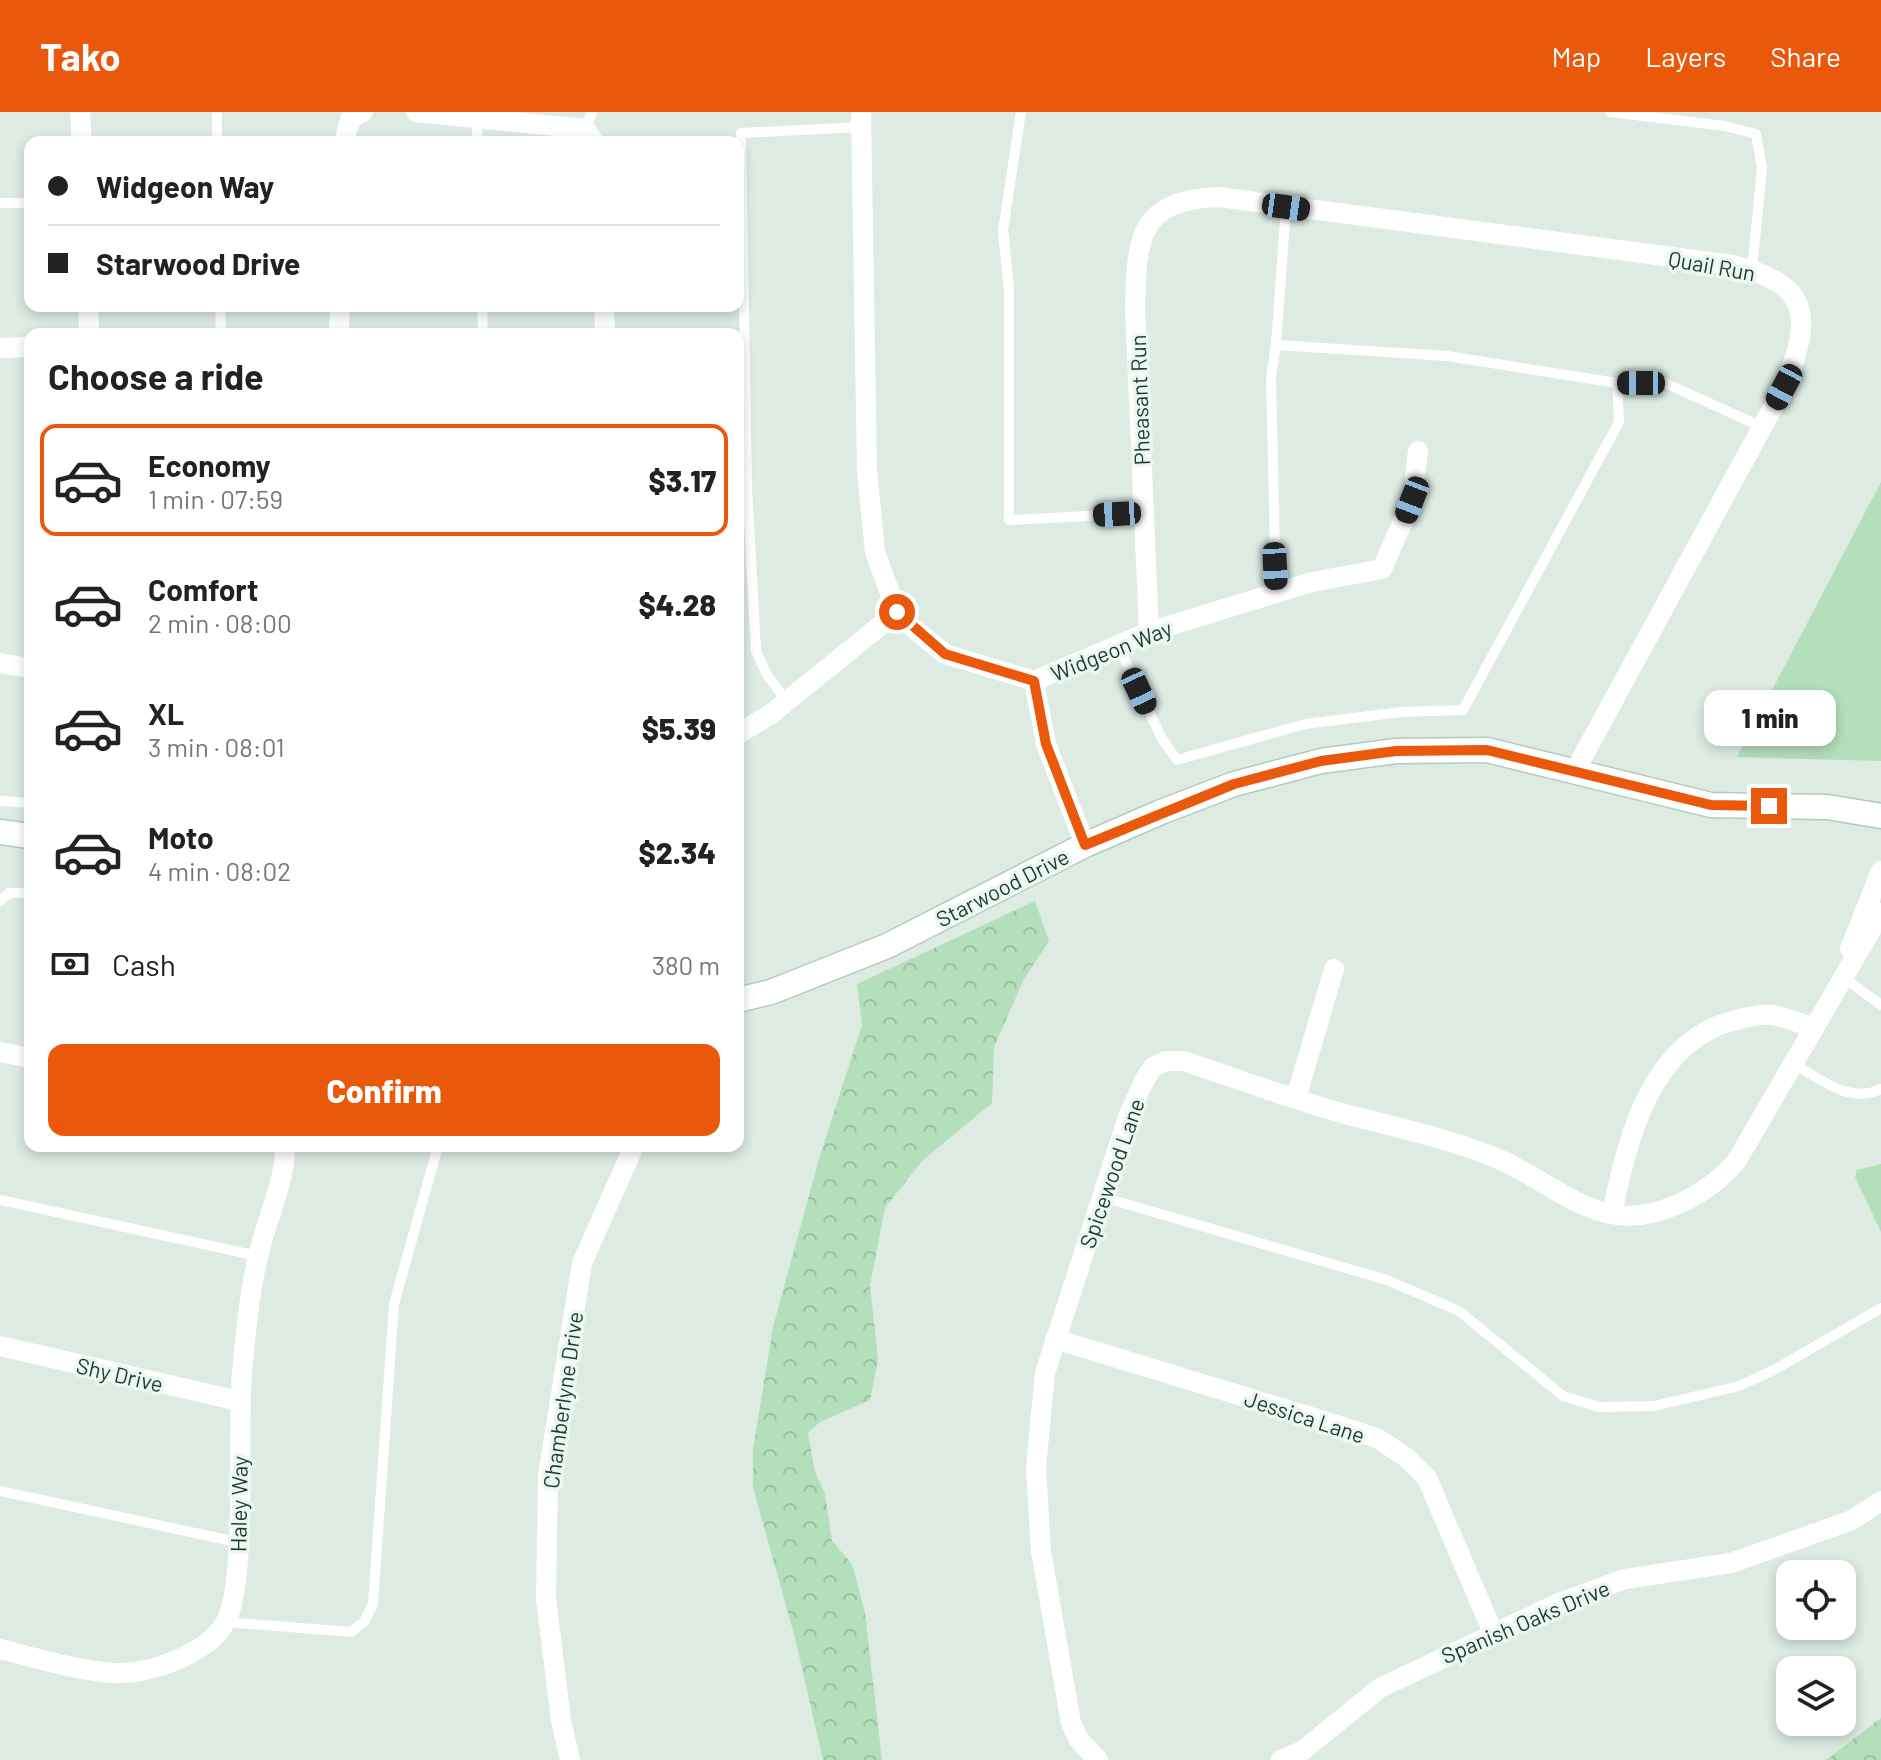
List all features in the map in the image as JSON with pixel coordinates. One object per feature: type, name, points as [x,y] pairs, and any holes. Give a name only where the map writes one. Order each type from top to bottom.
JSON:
[{"type":"street","points":[[80,112],[82,136]]},
{"type":"street","points":[[346,136],[350,119],[363,112]]},
{"type":"street","points":[[416,112],[590,128]]},
{"type":"street","name":"Widgeon Way","points":[[861,120],[867,472],[875,552],[897,612],[945,654],[1034,681],[1149,632],[1276,593],[1382,569],[1412,500],[1418,451]]},
{"type":"street","name":"Quail Run","points":[[1149,220],[1159,211],[1193,198],[1219,197],[1752,270],[1785,286],[1800,307],[1801,345],[1762,427],[1576,769]]},
{"type":"street","name":"Pheasant Run","points":[[1149,220],[1142,230],[1135,293],[1149,632]]},
{"type":"street","points":[[0,348],[24,347]]},
{"type":"street","points":[[744,730],[787,701],[897,612]]},
{"type":"street","points":[[0,663],[24,667]]},
{"type":"street","points":[[1034,681],[1046,744],[1085,845]]},
{"type":"street","name":"Starwood Drive","points":[[744,999],[771,992],[887,946],[1085,845],[1234,784],[1321,761],[1396,751],[1487,750],[1576,769],[1711,805],[1827,807],[1881,816]]},
{"type":"street","points":[[0,832],[24,835]]},
{"type":"street","name":"Spicewood Lane","points":[[1841,976],[1860,916],[1881,871]]},
{"type":"street","name":"Spicewood Lane","points":[[1094,1758],[1071,1723],[1041,1551],[1036,1468],[1045,1373],[1128,1117],[1153,1067],[1166,1061],[1184,1061],[1296,1098],[1427,1133],[1495,1157],[1557,1191],[1612,1214],[1669,1207],[1722,1178],[1736,1162],[1841,976],[1881,913]]},
{"type":"street","points":[[1296,1098],[1334,969]]},
{"type":"street","points":[[1612,1214],[1642,1109],[1656,1077],[1697,1035],[1751,1016],[1773,1015],[1814,1027]]},
{"type":"street","points":[[0,1052],[24,1057]]},
{"type":"street","name":"Haley Way","points":[[226,1622],[232,1602],[237,1542],[239,1401],[258,1256],[285,1167],[285,1152]]},
{"type":"street","name":"Chamberlyne Drive","points":[[570,1760],[561,1720],[546,1599],[548,1475],[582,1263],[631,1152]]},
{"type":"street","name":"Jessica Lane","points":[[1055,1339],[1377,1438],[1407,1458],[1427,1478],[1494,1635]]},
{"type":"street","name":"Shy Drive","points":[[0,1346],[239,1401]]},
{"type":"street","name":"Spanish Oaks Drive","points":[[1281,1760],[1302,1751],[1380,1688],[1559,1603],[1625,1579],[1731,1563],[1798,1542],[1852,1520],[1881,1501]]},
{"type":"street","points":[[0,1649],[114,1673],[146,1670],[196,1649],[226,1622]]},
{"type":"lane","points":[[217,112],[217,136]]},
{"type":"lane","points":[[1021,112],[1003,230],[1009,290],[1009,520],[1144,513]]},
{"type":"lane","points":[[1610,112],[1725,126],[1756,134],[1762,168],[1752,270]]},
{"type":"lane","points":[[477,118],[477,136]]},
{"type":"lane","points":[[741,136],[741,133],[861,120]]},
{"type":"lane","points":[[0,203],[24,203]]},
{"type":"lane","points":[[1276,593],[1271,378],[1286,207]]},
{"type":"lane","points":[[744,310],[747,486],[756,651],[767,675],[787,701]]},
{"type":"lane","points":[[1276,345],[1447,356],[1617,383],[1665,383],[1762,427]]},
{"type":"lane","points":[[1118,645],[1161,737],[1177,760],[1305,724],[1401,712],[1463,710],[1619,422],[1617,383]]},
{"type":"lane","points":[[0,801],[24,803]]},
{"type":"lane","points":[[0,901],[9,893],[24,893]]},
{"type":"lane","points":[[1841,976],[1881,1005]]},
{"type":"lane","points":[[1794,1064],[1844,1093],[1866,1096],[1881,1089]]},
{"type":"lane","points":[[226,1622],[351,1632],[364,1622],[373,1604],[394,1304],[436,1152]]},
{"type":"lane","points":[[1102,1197],[1402,1286],[1459,1311],[1563,1396],[1599,1407],[1654,1406],[1739,1386],[1776,1369],[1853,1321],[1881,1308]]},
{"type":"lane","points":[[0,1200],[258,1256]]},
{"type":"lane","points":[[0,1491],[237,1542]]},
{"type":"green space","points":[[1881,482],[1881,761],[1737,757]]},
{"type":"green space","points":[[1035,901],[1049,941],[1024,979],[994,1047],[992,1103],[922,1161],[885,1208],[870,1285],[878,1360],[870,1400],[820,1422],[808,1433],[815,1472],[825,1494],[832,1541],[852,1564],[865,1613],[882,1760],[823,1760],[795,1638],[753,1487],[753,1450],[773,1327],[819,1159],[862,1025],[857,984]]},
{"type":"green space","points":[[1881,1164],[1881,1232],[1855,1177],[1857,1170]]},
{"type":"green space","points":[[1881,1718],[1881,1760],[1826,1760]]},
{"type":"route","points":[[897,612],[945,654],[1034,681],[1046,744],[1085,845],[1234,784],[1321,761],[1396,751],[1487,750],[1576,769],[1711,805],[1769,806]]}]
